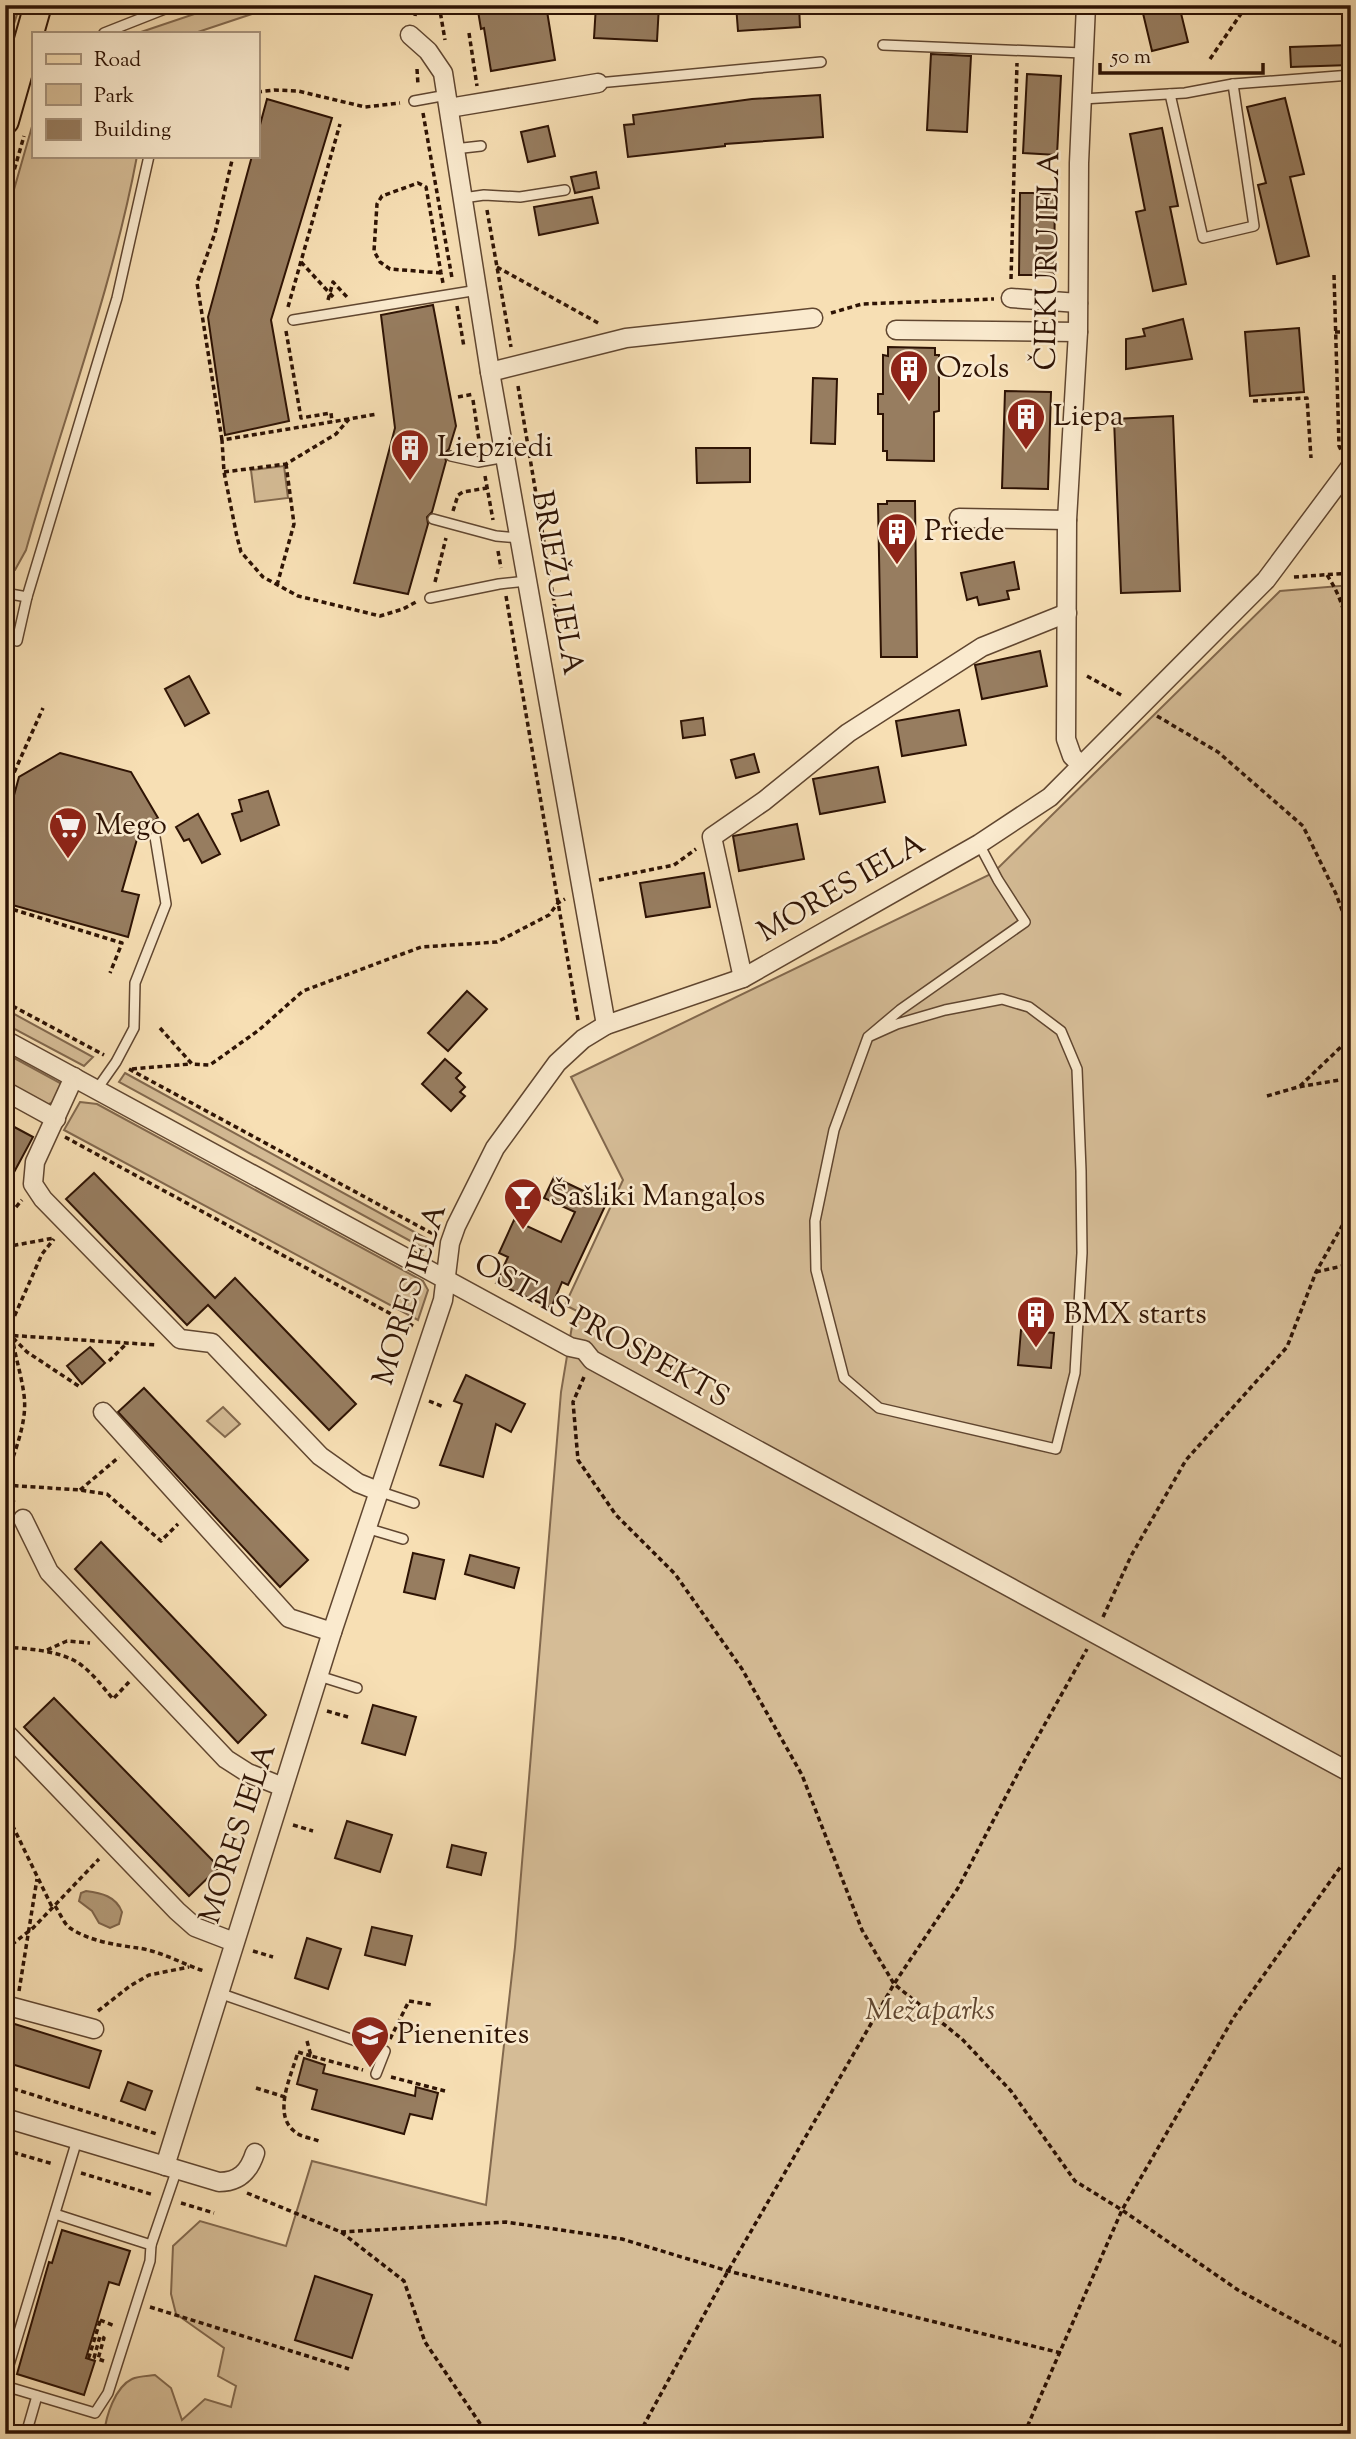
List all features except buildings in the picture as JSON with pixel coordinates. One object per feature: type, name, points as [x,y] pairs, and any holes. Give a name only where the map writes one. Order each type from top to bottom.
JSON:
[{"type":"main road","points":[[16,125],[17,84],[38,5]]},
{"type":"street","name":"ČIEKURU IELA","points":[[1081,765],[1072,756],[1066,739],[1066,613],[1067,520],[1078,332],[1079,163],[1086,5]]},
{"type":"street","name":"BRIEŽU IELA","points":[[410,36],[428,51],[443,73],[490,372],[606,1025]]},
{"type":"street","points":[[448,102],[480,103],[598,83]]},
{"type":"street","points":[[1011,298],[1078,303]]},
{"type":"street","points":[[490,372],[626,338],[813,318]]},
{"type":"street","points":[[895,330],[1078,332]]},
{"type":"street","name":"MORES IELA","points":[[171,2168],[173,2139],[234,1942],[332,1632],[443,1300],[450,1243],[495,1148],[557,1063],[583,1039],[606,1025],[743,978],[979,844],[1050,797],[1266,580],[1348,460]]},
{"type":"street","points":[[959,518],[1067,520]]},
{"type":"street","points":[[743,978],[712,837],[764,801],[848,733],[982,647],[1066,613]]},
{"type":"street","name":"OSTAS PROSPEKTS","points":[[5,1040],[570,1347],[584,1350],[592,1360],[1351,1773]]},
{"type":"street","points":[[74,1077],[35,1162],[33,1184],[43,1199],[180,1339],[212,1343],[320,1456],[358,1483],[378,1491]]},
{"type":"street","points":[[5,1091],[53,1124]]},
{"type":"street","points":[[103,1412],[289,1618],[332,1632]]},
{"type":"street","points":[[23,1519],[50,1572],[226,1759],[248,1773],[283,1787]]},
{"type":"street","points":[[5,1732],[177,1911],[195,1927],[234,1942]]},
{"type":"street","points":[[11,2006],[90,2028]]},
{"type":"street","points":[[5,2118],[219,2182],[232,2181],[242,2176],[249,2168],[255,2153]]},
{"type":"lane","points":[[107,32],[175,5]]},
{"type":"lane","points":[[883,45],[1083,53]]},
{"type":"lane","points":[[598,83],[821,62]]},
{"type":"lane","points":[[17,84],[32,64]]},
{"type":"lane","points":[[1082,99],[1185,93],[1233,84],[1351,75]]},
{"type":"lane","points":[[1170,94],[1203,238],[1254,226],[1233,84]]},
{"type":"lane","points":[[414,101],[448,102]]},
{"type":"lane","points":[[454,149],[481,145]]},
{"type":"lane","points":[[17,641],[27,597],[117,298],[149,158]]},
{"type":"lane","points":[[463,198],[484,195],[520,197],[565,190]]},
{"type":"lane","points":[[289,321],[478,290]]},
{"type":"lane","points":[[451,456],[478,462],[506,457]]},
{"type":"lane","points":[[433,519],[496,536],[520,538]]},
{"type":"lane","points":[[430,598],[527,581]]},
{"type":"lane","points":[[5,593],[27,597]]},
{"type":"lane","points":[[97,1089],[116,1062],[134,1028],[135,983],[166,904],[155,837]]},
{"type":"lane","points":[[867,1037],[897,1024],[945,1010],[1002,999],[1029,1007],[1061,1031],[1077,1069],[1082,1252],[1075,1373],[1056,1448],[879,1408],[844,1378],[817,1270],[815,1221],[834,1130],[867,1037],[900,1010],[1025,922],[979,844]]},
{"type":"lane","points":[[378,1491],[414,1503]]},
{"type":"lane","points":[[366,1528],[403,1539]]},
{"type":"lane","points":[[319,1676],[357,1688]]},
{"type":"lane","points":[[219,1993],[384,2050],[376,2074]]},
{"type":"lane","points":[[5,2378],[77,2140]]},
{"type":"lane","points":[[5,2386],[95,2413],[108,2393],[150,2261],[151,2245],[171,2168]]},
{"type":"lane","points":[[55,2214],[151,2245]]},
{"type":"lane","points":[[26,2434],[37,2396]]},
{"type":"path","points":[[1210,59],[1247,5]]},
{"type":"path","points":[[469,33],[480,103]]},
{"type":"path","points":[[813,318],[862,304],[1011,298],[1018,50]]},
{"type":"path","points":[[443,73],[474,67]]},
{"type":"path","points":[[259,92],[298,91],[365,107],[414,101]]},
{"type":"path","points":[[288,309],[340,124]]},
{"type":"path","points":[[5,202],[16,125]]},
{"type":"path","points":[[233,158],[215,233],[197,283],[222,440],[224,472],[242,552],[263,577],[298,596],[380,616],[430,598],[458,495],[487,488]]},
{"type":"path","points":[[441,273],[390,269],[380,262],[374,251],[377,205],[382,196],[418,183],[426,187],[445,295]]},
{"type":"path","points":[[484,195],[561,648]]},
{"type":"path","points":[[301,262],[346,311]]},
{"type":"path","points":[[497,267],[626,338]]},
{"type":"path","points":[[1334,275],[1339,446],[1348,460]]},
{"type":"path","points":[[289,321],[301,418],[331,413],[332,422]]},
{"type":"path","points":[[1335,332],[1351,332]]},
{"type":"path","points":[[1253,401],[1307,398],[1311,458]]},
{"type":"path","points":[[222,440],[377,414]]},
{"type":"path","points":[[224,472],[286,464],[336,433],[349,419]]},
{"type":"path","points":[[277,586],[293,524],[286,464]]},
{"type":"path","points":[[1266,580],[1351,573]]},
{"type":"path","points":[[1327,575],[1339,593],[1347,618],[1350,644],[1348,701],[1351,722]]},
{"type":"path","points":[[5,674],[9,656],[17,641]]},
{"type":"path","points":[[1067,665],[1218,752],[1303,826],[1336,894],[1351,934]]},
{"type":"path","points":[[5,805],[13,775],[43,708]]},
{"type":"path","points":[[450,1243],[130,1069],[210,1065],[259,1030],[303,991],[421,947],[497,942],[549,915],[558,903],[600,879],[674,865],[712,837]]},
{"type":"path","points":[[600,879],[602,890]]},
{"type":"path","points":[[5,907],[122,943],[110,973]]},
{"type":"path","points":[[5,1002],[100,1053]]},
{"type":"path","points":[[160,1028],[192,1064]]},
{"type":"path","points":[[1298,1087],[1343,1045],[1351,1034]]},
{"type":"path","points":[[1267,1096],[1298,1087],[1351,1078]]},
{"type":"path","points":[[53,1124],[432,1335]]},
{"type":"path","points":[[639,2434],[728,2271],[894,1984],[958,1888],[1027,1756],[1096,1634],[1131,1556],[1186,1460],[1287,1347],[1316,1272],[1351,1210]]},
{"type":"path","points":[[69,1227],[54,1238],[42,1254],[11,1324],[24,1396],[24,1414],[5,1483],[107,1494],[161,1541],[192,1510]]},
{"type":"path","points":[[5,1247],[54,1238]]},
{"type":"path","points":[[1316,1272],[1351,1264]]},
{"type":"path","points":[[5,1335],[170,1345],[180,1339]]},
{"type":"path","points":[[12,1336],[27,1352],[80,1387]]},
{"type":"path","points":[[109,1361],[127,1343]]},
{"type":"path","points":[[592,1360],[573,1402],[578,1460],[616,1515],[674,1574],[742,1669],[802,1775],[862,1930],[894,1984],[962,2039],[1011,2091],[1075,2181],[1238,2290],[1351,2351]]},
{"type":"path","points":[[428,1401],[444,1407]]},
{"type":"path","points":[[80,1490],[133,1445]]},
{"type":"path","points":[[45,1651],[67,1641],[117,1645]]},
{"type":"path","points":[[5,1647],[45,1651],[77,1662],[113,1699],[140,1670]]},
{"type":"path","points":[[327,1711],[348,1717]]},
{"type":"path","points":[[5,1810],[37,1879],[68,1927],[124,1948],[138,1948],[204,1971]]},
{"type":"path","points":[[293,1825],[313,1831]]},
{"type":"path","points":[[5,1950],[54,1907],[112,1843]]},
{"type":"path","points":[[1024,2434],[1122,2210],[1234,2017],[1351,1852]]},
{"type":"path","points":[[11,2006],[37,1879]]},
{"type":"path","points":[[253,1951],[273,1957]]},
{"type":"path","points":[[90,2028],[100,2007],[139,1981],[168,1970],[191,1966]]},
{"type":"path","points":[[384,2050],[409,2001],[433,2005]]},
{"type":"path","points":[[311,2056],[298,2052],[284,2109],[291,2129],[319,2141]]},
{"type":"path","points":[[5,2086],[173,2139]]},
{"type":"path","points":[[256,2088],[285,2097]]},
{"type":"path","points":[[5,2150],[214,2213]]},
{"type":"path","points":[[219,2182],[341,2232],[404,2281],[425,2342],[489,2434]]},
{"type":"path","points":[[341,2232],[506,2222],[622,2239],[728,2271],[1061,2353]]},
{"type":"path","points":[[136,2303],[349,2369]]},
{"type":"path","points":[[98,2357],[104,2338],[100,2336],[93,2358],[89,2357],[99,2320],[109,2324]]},
{"type":"path","points":[[1324,2434],[1351,2420]]},
{"type":"green space","points":[[5,5],[20,5],[5,52]]},
{"type":"green space","points":[[221,5],[279,5],[198,32],[141,32]]},
{"type":"green space","points":[[32,126],[32,158],[137,158],[101,305],[26,550],[15,570],[5,574],[5,221]]},
{"type":"green space","points":[[284,466],[288,498],[255,502],[251,470]]},
{"type":"green space","name":"Mežaparks","points":[[1351,585],[1351,2434],[104,2434],[116,2395],[126,2383],[137,2377],[155,2375],[171,2388],[182,2420],[205,2399],[231,2407],[236,2386],[218,2376],[224,2348],[176,2314],[171,2294],[173,2246],[200,2221],[286,2246],[312,2161],[486,2205],[515,1947],[561,1392],[573,1320],[577,1311],[565,1305],[623,1180],[571,1077],[993,873],[1280,591]]},
{"type":"green space","points":[[5,604],[11,607],[11,628],[5,658]]},
{"type":"green space","points":[[5,1009],[93,1057],[84,1066],[5,1024]]},
{"type":"green space","points":[[5,1053],[62,1084],[57,1101],[46,1105],[5,1083]]},
{"type":"green space","points":[[125,1073],[429,1240],[425,1249],[119,1082]]},
{"type":"green space","points":[[80,1102],[97,1104],[423,1281],[428,1290],[418,1320],[64,1130]]},
{"type":"green space","points":[[223,1407],[240,1424],[225,1437],[207,1421]]},
{"type":"shaded area","points":[[86,1891],[102,1894],[116,1902],[122,1912],[119,1924],[110,1928],[99,1923],[92,1911],[79,1901],[81,1893]]},
{"type":"place","name":"Ozols","points":[[909,403]]},
{"type":"place","name":"Liepa","points":[[1026,451]]},
{"type":"place","name":"Liepziedi","points":[[410,482]]},
{"type":"place","name":"Priede","points":[[897,566]]},
{"type":"place","name":"Mego","points":[[68,860]]},
{"type":"place","name":"Šašliki Mangaļos","points":[[523,1231]]},
{"type":"place","name":"BMX starts","points":[[1036,1349]]},
{"type":"place","name":"Pienenītes","points":[[370,2069]]}]
